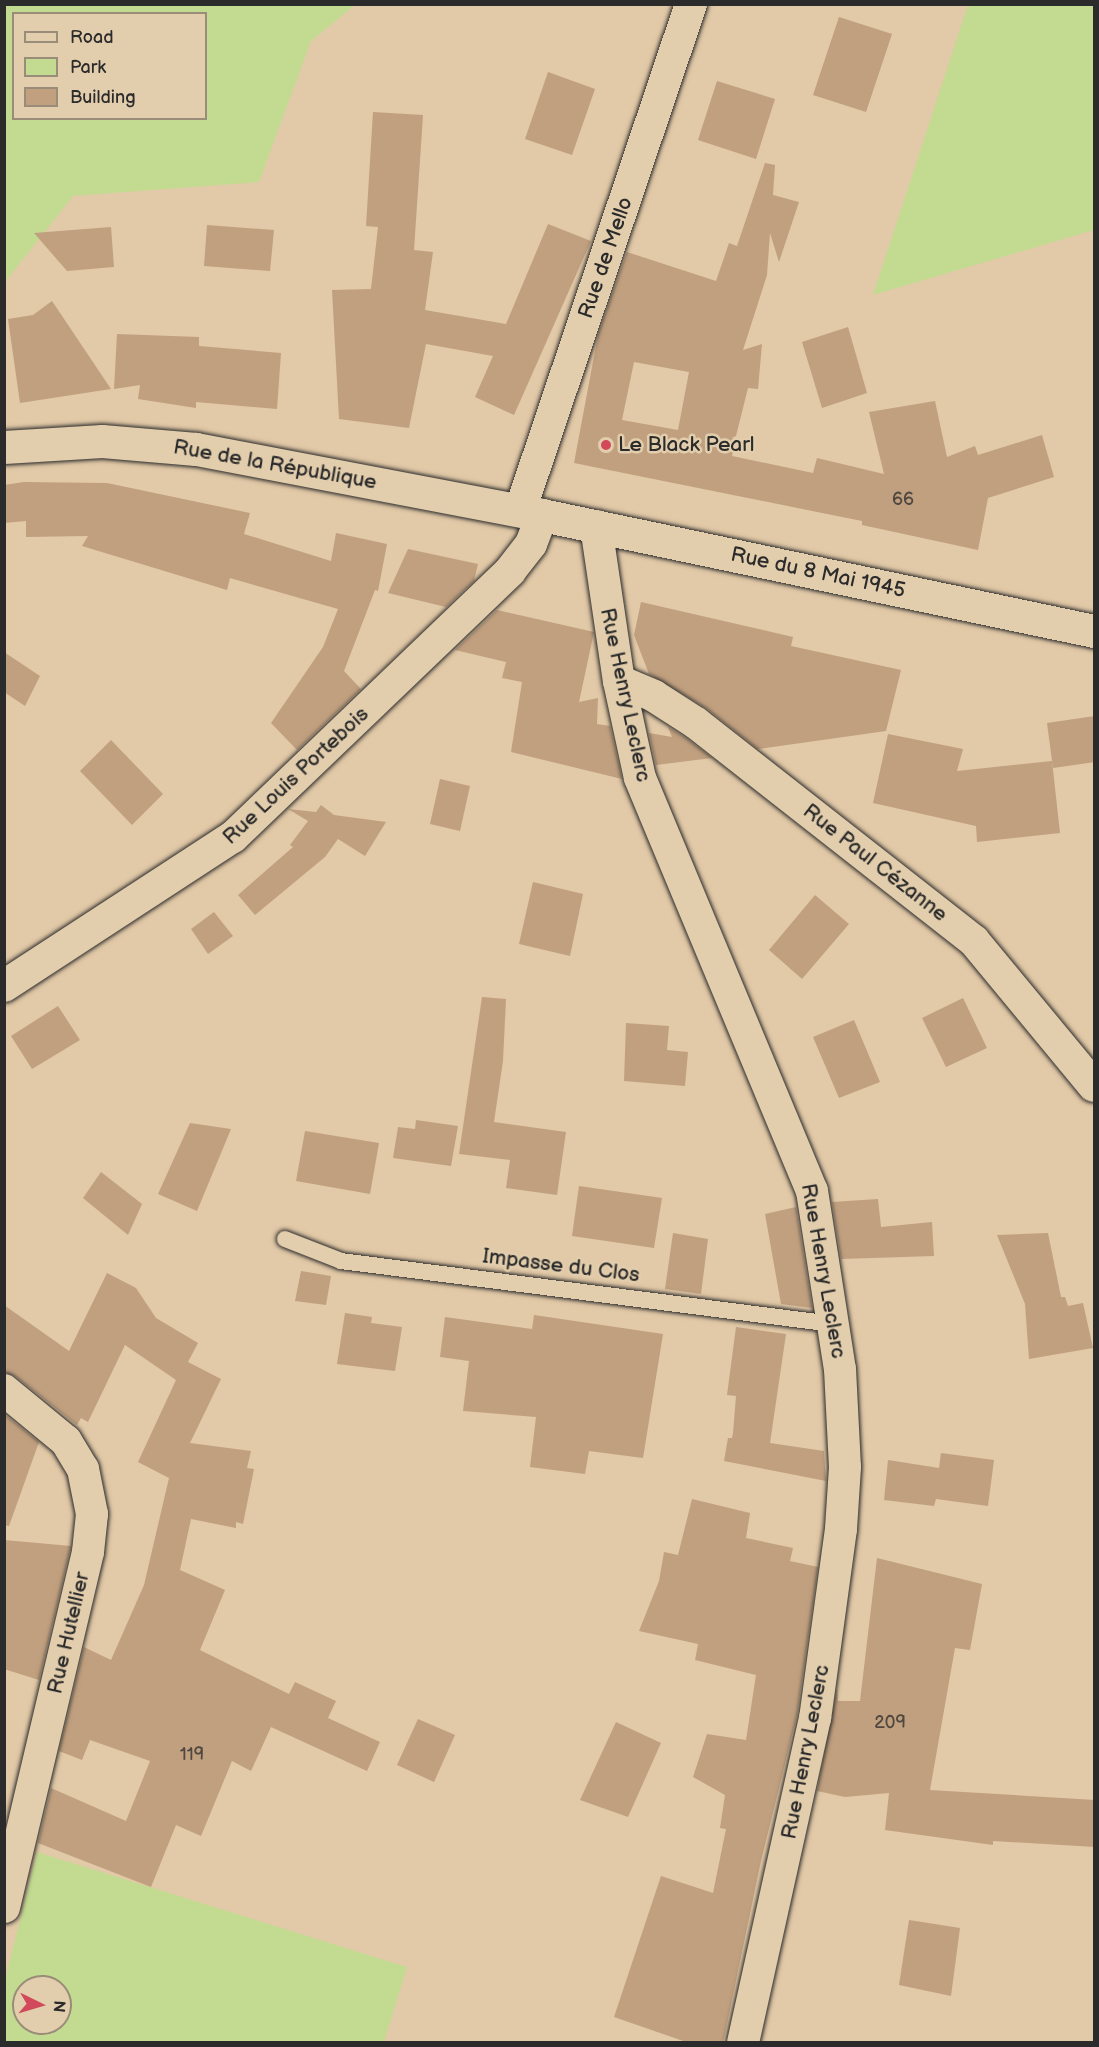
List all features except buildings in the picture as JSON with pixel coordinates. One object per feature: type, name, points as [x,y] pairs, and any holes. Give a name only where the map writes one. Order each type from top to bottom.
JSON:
[{"type":"main road","name":"Rue de la République","points":[[4,447],[102,441],[165,444],[531,513]]},
{"type":"main road","name":"Rue du 8 Mai 1945","points":[[531,513],[1095,631]]},
{"type":"street","name":"Rue de Mello","points":[[531,513],[691,4]]},
{"type":"street","name":"Rue Louis Portebois","points":[[4,986],[233,837],[510,571],[531,544],[531,513]]},
{"type":"street","name":"Rue Henry Leclerc","points":[[596,526],[619,681],[647,799],[812,1191],[835,1324],[845,1467],[839,1551],[811,1745],[743,2043]]},
{"type":"street","name":"Rue Paul Cézanne","points":[[619,681],[654,696],[696,723],[974,941],[1095,1086]]},
{"type":"street","name":"Rue Hutellier","points":[[4,1390],[66,1441],[83,1469],[92,1514],[88,1552],[4,1906]]},
{"type":"lane","name":"Impasse du Clos","points":[[285,1239],[341,1261],[835,1324]]},
{"type":"green space","points":[[5,5],[355,5],[311,41],[259,182],[73,196],[5,282]]},
{"type":"green space","points":[[968,5],[1094,5],[1094,230],[873,295]]},
{"type":"green space","points":[[37,1852],[407,1967],[384,2042],[5,2042],[5,1980]]},
{"type":"place","name":"Le Black Pearl","points":[[606,445]]}]
